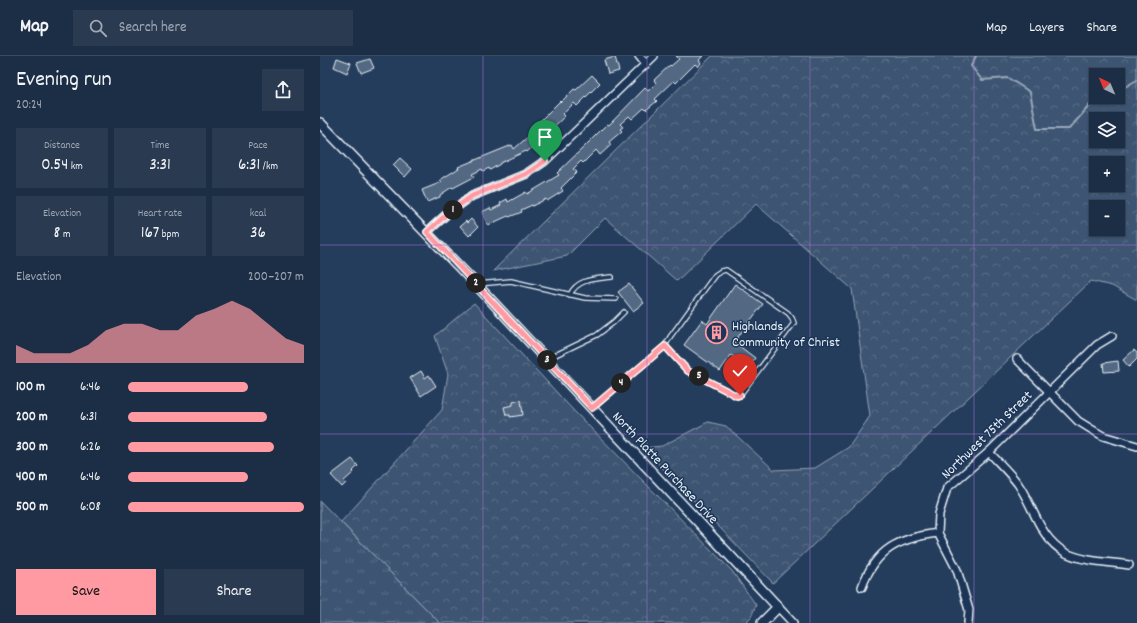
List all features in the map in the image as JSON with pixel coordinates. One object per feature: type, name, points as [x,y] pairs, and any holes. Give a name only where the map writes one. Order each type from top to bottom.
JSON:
[{"type":"street","points":[[639,56],[646,64]]},
{"type":"street","points":[[427,232],[447,214],[472,196],[526,174],[545,161],[654,56]]},
{"type":"street","name":"North Platte Purchase Drive","points":[[320,123],[477,284],[793,623]]},
{"type":"street","name":"Northwest 75th Street","points":[[938,533],[939,514],[947,488],[988,452],[1097,345],[1112,336]]},
{"type":"street","points":[[1017,359],[1078,421],[1103,436],[1137,446]]},
{"type":"street","points":[[988,452],[1018,484],[1044,532],[1060,549],[1074,556],[1129,565]]},
{"type":"street","points":[[862,587],[874,563],[886,549],[900,542],[921,535],[938,533],[957,570],[969,610],[968,623]]},
{"type":"street","points":[[762,623],[778,607]]},
{"type":"lane","points":[[592,408],[665,346],[715,275],[721,271],[726,270],[788,313],[794,323],[740,395],[737,396],[688,371],[665,346]]},
{"type":"lane","points":[[570,295],[572,290],[582,282],[612,277]]},
{"type":"lane","points":[[477,284],[511,281],[585,298],[616,299]]},
{"type":"lane","points":[[546,359],[597,335],[624,312]]},
{"type":"green space","points":[[712,56],[1137,56],[1137,300],[1112,286],[1091,281],[773,583],[643,448],[662,446],[708,422],[726,426],[774,470],[815,468],[849,447],[870,416],[852,289],[756,204],[677,281],[605,218],[567,256],[493,271]]},
{"type":"green space","points":[[474,303],[573,410],[732,571],[756,605],[751,617],[745,623],[440,623],[341,522],[442,410],[448,374],[435,336]]},
{"type":"green space","points":[[320,501],[440,623],[320,623]]},
{"type":"building","points":[[676,56],[703,56],[699,60],[701,63],[698,67],[695,64],[676,83],[674,81],[655,99],[657,101],[646,110],[644,108],[632,119],[629,116],[620,124],[623,127],[620,129],[622,131],[609,142],[611,145],[600,155],[596,150],[583,163],[581,161],[573,169],[577,172],[561,188],[563,191],[547,201],[546,199],[521,210],[522,212],[509,217],[508,216],[488,225],[482,212],[490,208],[491,210],[501,205],[500,203],[507,199],[508,202],[526,192],[527,194],[559,175],[557,173],[607,124],[609,125],[645,88],[648,91],[656,83],[654,80],[679,59]]},
{"type":"building","points":[[615,57],[619,71],[608,74],[604,60]]},
{"type":"building","points":[[337,58],[351,63],[347,73],[334,67]]},
{"type":"building","points":[[370,59],[374,68],[361,73],[357,63]]},
{"type":"building","points":[[592,75],[600,83],[577,106],[574,103],[563,114],[565,116],[527,152],[526,151],[500,163],[490,170],[489,168],[483,171],[482,169],[472,174],[474,177],[453,188],[452,187],[440,195],[440,197],[427,202],[422,190],[442,182],[440,180],[459,168],[458,167],[512,145],[514,149],[538,128],[536,125],[560,101],[561,102],[574,89],[576,90]]},
{"type":"building","points":[[400,158],[412,169],[405,177],[393,165]]},
{"type":"building","points":[[471,219],[478,227],[469,236],[460,226],[466,221],[467,223]]},
{"type":"building","points":[[629,284],[644,303],[633,311],[618,292]]},
{"type":"building","name":"Highlands Community of Christ","points":[[735,284],[763,304],[734,342],[755,358],[749,367],[731,355],[720,371],[684,345],[702,320],[707,324]]},
{"type":"building","points":[[1134,350],[1137,353],[1137,359],[1129,367],[1123,360]]},
{"type":"building","points":[[1118,361],[1119,371],[1104,372],[1103,363]]},
{"type":"building","points":[[421,371],[425,378],[429,375],[436,386],[421,396],[410,378]]},
{"type":"building","points":[[521,400],[523,415],[510,417],[510,415],[506,415],[504,407],[513,405],[513,402]]},
{"type":"building","points":[[352,459],[358,466],[344,481],[346,483],[342,487],[331,475]]},
{"type":"waterway","points":[[976,56],[971,66],[982,80],[1008,78],[1030,92],[1037,129],[1069,129],[1091,104]]},
{"type":"waterway","points":[[1125,87],[1137,80]]},
{"type":"place","name":"Highlands Community of Christ","points":[[717,333]]},
{"type":"route","points":[[545,161],[526,174],[472,196],[447,214],[427,232],[592,408],[665,346],[688,371],[737,396],[740,395]]}]
